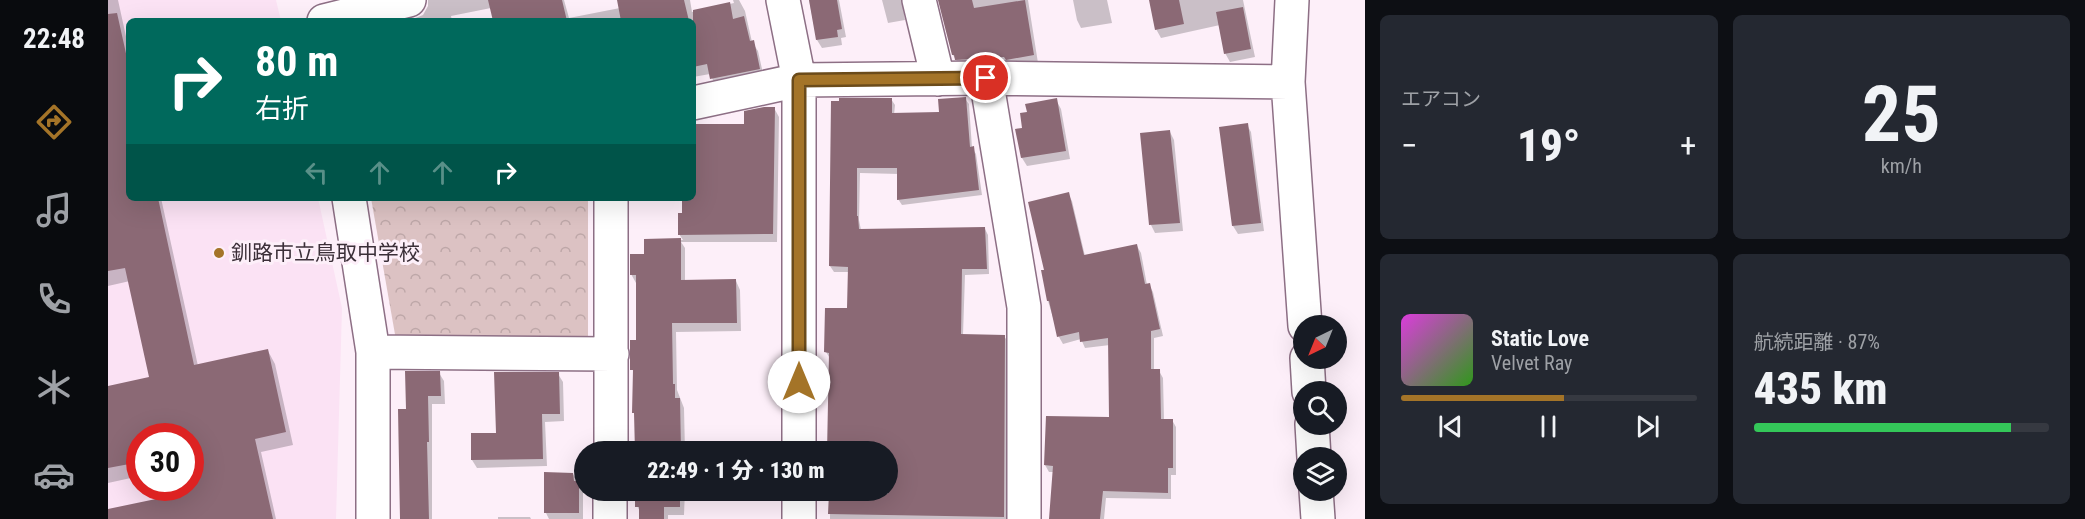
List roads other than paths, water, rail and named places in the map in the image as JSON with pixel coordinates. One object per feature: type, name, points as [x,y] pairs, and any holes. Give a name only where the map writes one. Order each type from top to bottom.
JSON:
[{"type":"street","points":[[305,0],[309,18]]},
{"type":"street","points":[[336,18],[409,0]]},
{"type":"street","points":[[783,0],[799,80],[799,441]]},
{"type":"street","points":[[919,0],[938,79]]},
{"type":"street","points":[[1292,0],[1288,82],[1304,315]]},
{"type":"street","points":[[696,102],[799,80],[986,78],[1288,82]]},
{"type":"street","points":[[986,78],[1024,307],[1024,519]]},
{"type":"street","points":[[349,201],[373,352],[373,519]]},
{"type":"street","points":[[611,201],[611,441]]},
{"type":"street","points":[[373,352],[612,354]]},
{"type":"street","points":[[610,501],[610,519]]},
{"type":"street","points":[[799,501],[799,519]]},
{"type":"street","points":[[1317,501],[1318,519]]},
{"type":"place","name":"釧路市立鳥取中学校","points":[[219,253]]}]
